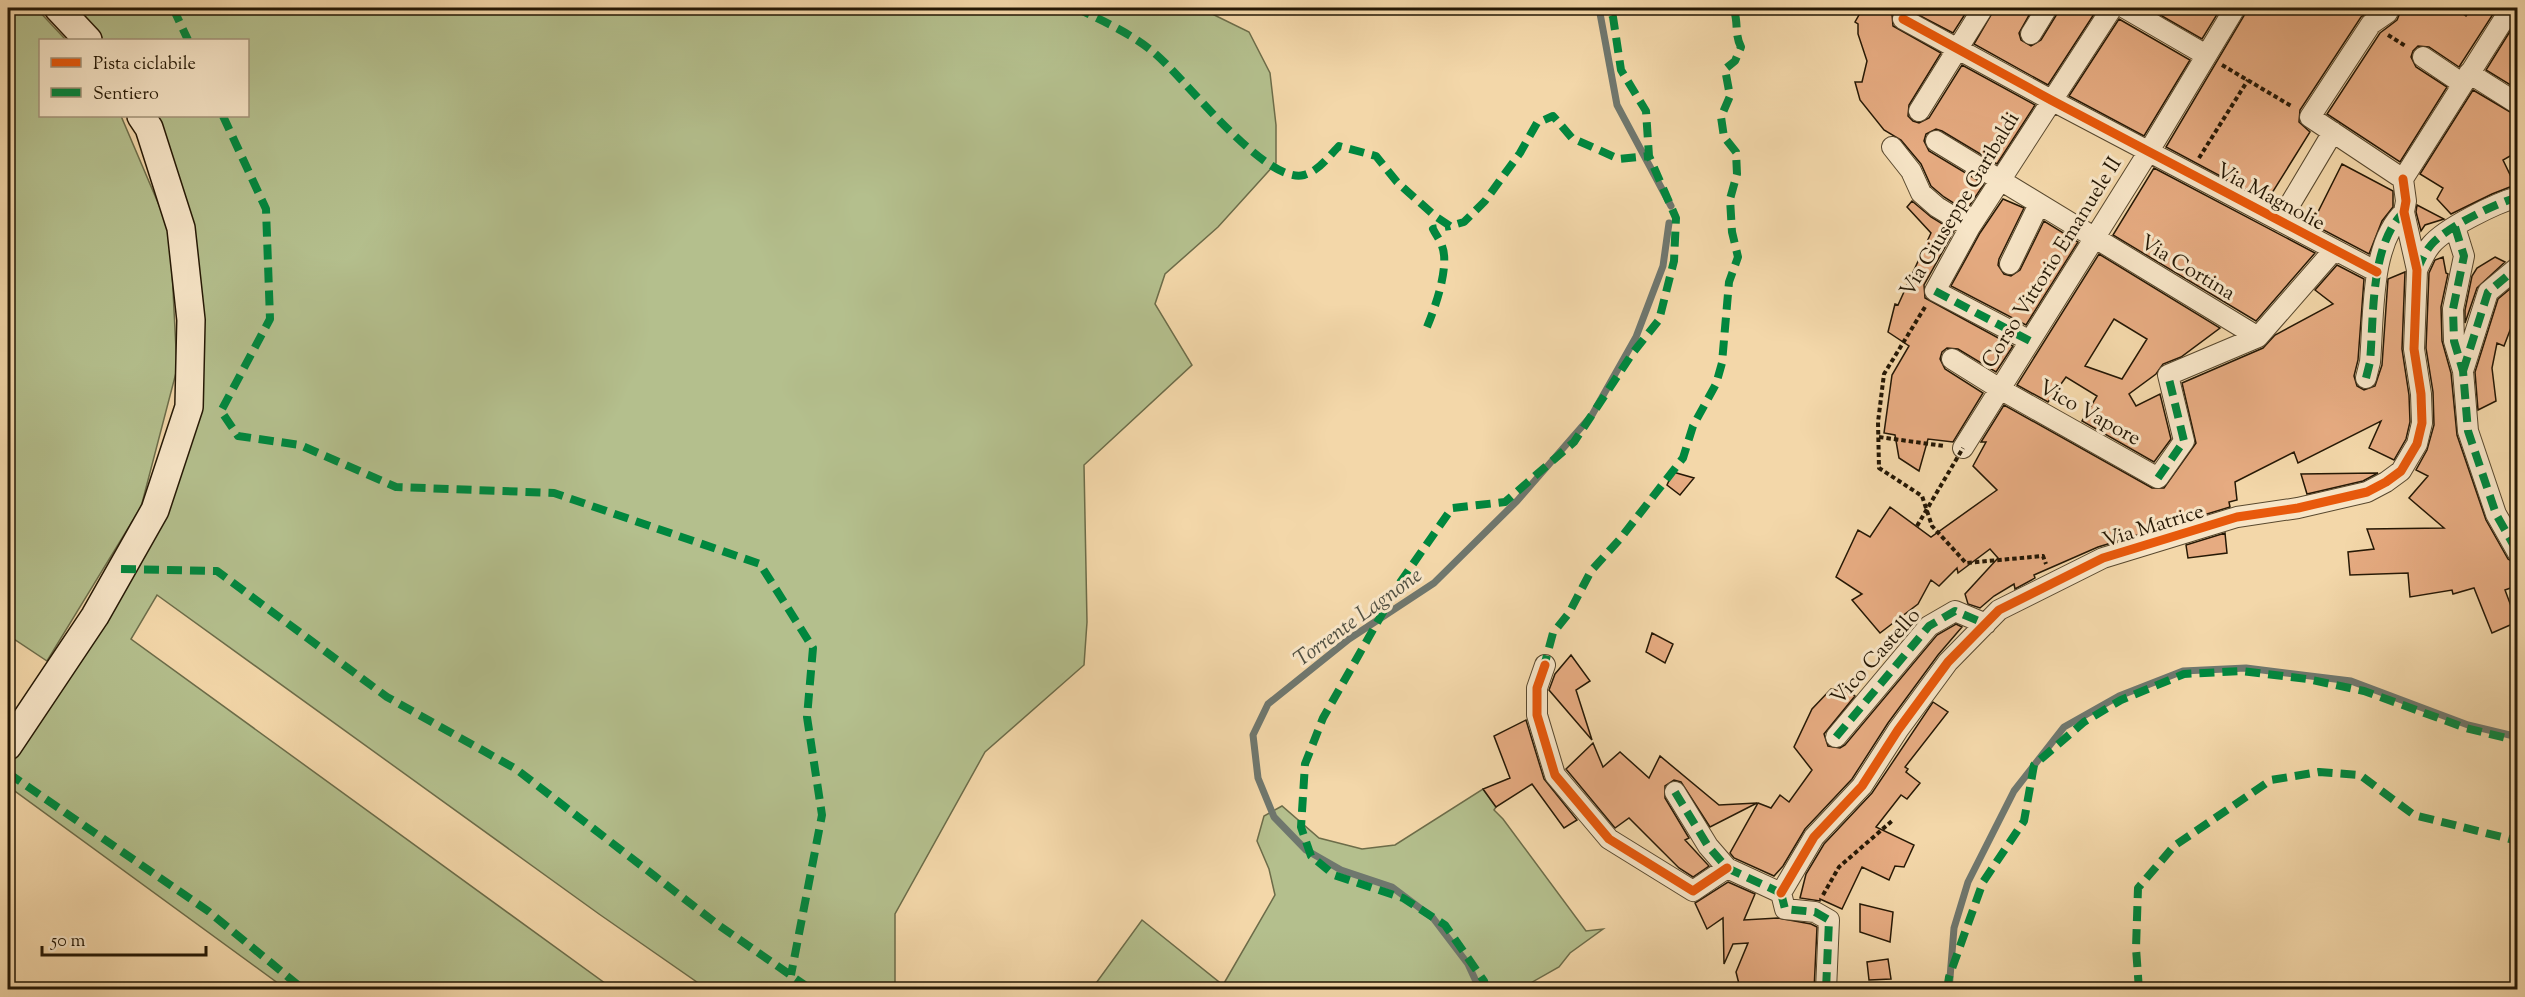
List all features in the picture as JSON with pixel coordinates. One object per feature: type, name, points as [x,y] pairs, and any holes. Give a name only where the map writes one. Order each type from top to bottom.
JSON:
[{"type":"main road","points":[[58,8],[87,39]]},
{"type":"main road","points":[[8,746],[95,616],[155,510],[189,407],[191,320],[181,228],[149,128],[142,117]]},
{"type":"street","points":[[1918,111],[1983,8]]},
{"type":"street","points":[[2031,34],[2047,8]]},
{"type":"street","name":"Via Giuseppe Garibaldi","points":[[1935,291],[1970,227],[2112,8]]},
{"type":"street","points":[[2125,8],[2206,55]]},
{"type":"street","name":"Corso Vittorio Emanuele II","points":[[1963,448],[2149,151],[2235,8]]},
{"type":"street","points":[[2390,8],[2387,13],[2371,24],[2310,117],[2403,179],[2511,8]]},
{"type":"street","name":"Via Magnolie","points":[[1903,19],[2377,272]]},
{"type":"street","points":[[2423,57],[2517,104]]},
{"type":"street","points":[[2280,221],[2333,132]]},
{"type":"street","name":"Via Cortina","points":[[1936,141],[2258,337]]},
{"type":"street","points":[[1892,147],[1911,171],[1921,193],[1937,207],[1970,227]]},
{"type":"street","name":"Via Matrice","points":[[1781,893],[1814,837],[1862,786],[1898,730],[1948,662],[1999,610],[2103,558],[2237,517],[2298,508],[2367,492],[2401,471],[2417,444],[2422,423],[2421,394],[2414,349],[2416,270],[2405,206],[2403,179]]},
{"type":"street","points":[[2416,270],[2431,244],[2455,227],[2504,201],[2517,197]]},
{"type":"street","points":[[2010,264],[2039,204]]},
{"type":"street","points":[[2366,378],[2370,362],[2381,249],[2395,220],[2405,206]]},
{"type":"street","points":[[2455,227],[2464,256],[2453,309],[2454,341],[2463,371],[2468,431],[2496,514],[2517,553]]},
{"type":"street","points":[[2258,337],[2334,250]]},
{"type":"street","points":[[2463,371],[2488,292],[2517,267]]},
{"type":"street","points":[[1935,291],[2030,340]]},
{"type":"street","name":"Vico Vapore","points":[[1952,359],[2000,389],[2158,478],[2184,441],[2168,375],[2258,337]]},
{"type":"street","name":"Vico Castello","points":[[1836,736],[1929,626],[1955,611],[1986,624]]},
{"type":"street","points":[[1545,665],[1537,688],[1537,715],[1555,775],[1609,839],[1693,891],[1727,868]]},
{"type":"street","points":[[1675,792],[1708,846],[1727,868],[1781,893],[1785,909],[1815,912],[1829,920],[1826,990]]},
{"type":"path","points":[[2206,55],[2310,117]]},
{"type":"path","points":[[2216,186],[2218,172],[2198,158],[2248,80]]},
{"type":"path","points":[[1879,438],[1963,448],[1917,526]]},
{"type":"path","points":[[1819,903],[1839,867],[1893,820]]},
{"type":"green space","points":[[8,8],[36,8],[65,39],[39,39],[39,117],[121,117],[170,231],[177,369],[141,507],[47,661],[8,635]]},
{"type":"green space","points":[[76,8],[1174,8],[1197,14],[1202,9],[1249,32],[1270,73],[1276,125],[1276,163],[1218,227],[1165,274],[1155,304],[1192,365],[1084,465],[1087,622],[1084,665],[985,752],[895,914],[895,989],[707,989],[599,914],[157,595],[131,639],[613,989],[286,989],[8,786],[8,764],[116,601],[200,368],[150,117],[249,117],[249,39],[102,39]]},
{"type":"green space","points":[[1483,789],[1496,807],[1494,810],[1586,931],[1603,929],[1570,953],[1559,967],[1520,989],[1091,990],[1142,920],[1223,985],[1275,895],[1269,869],[1257,841],[1264,816],[1282,806],[1319,838],[1362,849],[1395,845]]},
{"type":"building","points":[[1863,8],[1901,8],[1892,14],[1893,26],[1941,53],[1909,105],[1908,116],[1913,121],[1919,123],[1929,118],[1962,65],[2035,105],[1997,164],[1942,131],[1936,129],[1926,134],[1924,141],[1929,151],[1984,184],[1966,211],[1931,186],[1921,164],[1901,140],[1884,130],[1860,100],[1855,82],[1862,82],[1867,61],[1858,34],[1858,24],[1855,22]]},
{"type":"building","points":[[1905,8],[1969,8],[1953,33]]},
{"type":"building","points":[[1995,8],[2033,8],[2019,33],[2021,40],[2031,46],[2041,40],[2059,8],[2098,8],[2048,85],[1974,44]]},
{"type":"building","points":[[2148,8],[2221,8],[2202,39]]},
{"type":"building","points":[[2247,8],[2374,8],[2361,17],[2300,110],[2299,122],[2310,132],[2267,201],[2166,147]]},
{"type":"building","points":[[2402,8],[2455,8],[2466,16],[2472,8],[2497,8],[2459,67],[2429,47],[2418,46],[2413,51],[2411,57],[2416,67],[2447,87],[2400,162],[2327,114],[2380,33],[2397,20]]},
{"type":"building","points":[[2119,19],[2190,60],[2144,136],[2069,96]]},
{"type":"building","points":[[2517,20],[2517,89],[2486,70]]},
{"type":"building","points":[[2473,90],[2517,116],[2517,152],[2503,160],[2515,185],[2451,214],[2437,199],[2443,188],[2420,174]]},
{"type":"building","points":[[2342,164],[2393,191],[2393,207],[2382,221],[2369,254],[2312,224]]},
{"type":"building","points":[[2154,168],[2315,253],[2256,321],[2113,235]]},
{"type":"building","points":[[2003,199],[2024,208],[1999,259],[1998,265],[2004,274],[2011,276],[2020,270],[2044,221],[2078,242],[2026,325],[1951,286],[1980,233]]},
{"type":"building","points":[[1912,201],[1931,217],[1954,231],[1924,285],[1925,298],[2013,346],[1996,372],[1958,349],[1947,348],[1942,352],[1940,359],[1945,369],[1983,393],[1953,442],[1928,439],[1919,471],[1899,458],[1895,435],[1884,433],[1892,375],[1909,346],[1888,332],[1895,304],[1898,305],[1931,233],[1907,207]]},
{"type":"building","points":[[2417,205],[2444,219],[2425,225],[2421,231],[2416,212]]},
{"type":"building","points":[[2099,254],[2220,328],[2181,357],[2163,364],[2156,374],[2129,394],[2136,406],[2160,394],[2171,439],[2154,462],[2082,421],[2097,396],[2066,377],[2048,402],[2017,385]],"holes":[[[2114,319],[2147,339],[2122,379],[2085,366]]]},
{"type":"building","points":[[2443,257],[2448,274],[2441,307],[2442,341],[2451,373],[2457,435],[2486,520],[2508,559],[2517,565],[2512,571],[2516,586],[2505,590],[2517,622],[2492,633],[2474,588],[2453,594],[2452,590],[2410,597],[2408,573],[2350,575],[2348,552],[2374,549],[2367,529],[2444,528],[2409,498],[2428,476],[2416,470],[2427,450],[2434,425],[2433,392],[2426,348],[2429,273],[2435,260]]},
{"type":"building","points":[[2495,257],[2505,262],[2477,288],[2465,323],[2465,310],[2472,276],[2477,268]]},
{"type":"building","points":[[2337,265],[2364,279],[2358,360],[2354,376],[2357,386],[2364,390],[2375,386],[2382,365],[2388,279],[2405,272],[2402,349],[2409,395],[2410,422],[2406,439],[2394,460],[2369,448],[2381,421],[2298,463],[2294,452],[2235,482],[2237,500],[2229,502],[2230,507],[2098,547],[2034,575],[2035,578],[2015,589],[2014,584],[1980,608],[1968,604],[1965,594],[1998,558],[1990,549],[1958,573],[1957,568],[1939,586],[1931,580],[1918,604],[1880,633],[1852,600],[1862,594],[1836,577],[1858,530],[1870,537],[1890,507],[1931,537],[1997,490],[1973,466],[1986,442],[1981,442],[2004,405],[2152,488],[2164,488],[2196,443],[2182,383],[2263,348],[2275,335],[2333,304],[2315,290]]},
{"type":"building","points":[[2517,283],[2517,312],[2504,346],[2497,343],[2492,368],[2496,401],[2478,410],[2475,372],[2498,299]]},
{"type":"building","points":[[1673,472],[1694,478],[1680,495],[1667,485]]},
{"type":"building","points":[[2378,473],[2363,481],[2307,494],[2301,474]]},
{"type":"building","points":[[2225,533],[2227,553],[2188,558],[2186,545]]},
{"type":"building","points":[[1956,624],[1962,627],[1938,655],[1888,723],[1852,779],[1805,829],[1783,866],[1774,876],[1734,858],[1730,853],[1758,803],[1771,808],[1780,795],[1789,802],[1812,770],[1794,747],[1812,709],[1831,689],[1850,692],[1855,696],[1824,734],[1828,746],[1840,748],[1845,745],[1937,635]]},
{"type":"building","points":[[1652,633],[1673,644],[1665,663],[1646,652]]},
{"type":"building","points":[[1571,655],[1590,681],[1576,690],[1592,740],[1549,690],[1555,674]]},
{"type":"building","points":[[1933,702],[1948,712],[1905,767],[1908,769],[1906,772],[1920,783],[1907,799],[1901,795],[1876,827],[1914,845],[1904,867],[1895,866],[1889,880],[1862,867],[1842,909],[1820,899],[1820,901],[1800,898],[1806,874],[1824,844],[1872,793]]},
{"type":"building","points":[[1526,720],[1544,779],[1577,820],[1564,828],[1532,784],[1496,807],[1483,789],[1510,778],[1494,736]]},
{"type":"building","points":[[1593,743],[1603,767],[1620,752],[1649,778],[1660,756],[1719,805],[1757,803],[1710,827],[1681,782],[1674,780],[1665,786],[1665,798],[1689,838],[1685,840],[1709,866],[1693,877],[1679,868],[1629,818],[1615,828],[1566,769]]},
{"type":"building","points":[[1728,882],[1755,894],[1744,920],[1778,918],[1817,927],[1814,990],[1765,990],[1764,984],[1748,988],[1739,984],[1736,972],[1748,943],[1733,944],[1724,964],[1723,918],[1707,929],[1695,903]]},
{"type":"building","points":[[1860,904],[1893,912],[1890,942],[1860,932]]},
{"type":"building","points":[[1888,959],[1891,979],[1869,980],[1867,962]]},
{"type":"waterway","name":"Torrente Lagnone","points":[[1599,8],[1617,105],[1671,206]]},
{"type":"waterway","name":"Torrente Lagnone","points":[[1480,990],[1468,964],[1433,918],[1392,887],[1341,870],[1306,850],[1274,817],[1258,778],[1253,735],[1268,704],[1349,639],[1434,583],[1517,501],[1592,415],[1636,337],[1663,266],[1669,223]]},
{"type":"waterway","name":"Torrente Lagnone","points":[[1949,990],[1954,928],[1968,882],[2014,791],[2064,727],[2119,696],[2183,671],[2246,668],[2351,681],[2468,725],[2518,737]]},
{"type":"marked path","points":[[173,8],[188,39]]},
{"type":"marked path","points":[[1076,8],[1125,33],[1152,51],[1224,125],[1268,163],[1287,173],[1304,175],[1319,167],[1339,146],[1376,156],[1397,182],[1435,216],[1450,226],[1464,222],[1485,201],[1520,153],[1537,123],[1553,116],[1572,138],[1619,159],[1649,156]]},
{"type":"marked path","points":[[1487,990],[1484,981],[1445,925],[1403,898],[1334,875],[1311,856],[1301,827],[1305,764],[1323,718],[1399,584],[1452,508],[1505,502],[1574,442],[1632,354],[1659,320],[1674,261],[1676,218],[1649,156],[1646,111],[1621,70],[1613,17],[1609,8]]},
{"type":"marked path","points":[[1543,670],[1553,633],[1569,613],[1591,571],[1620,539],[1683,458],[1693,426],[1716,384],[1722,363],[1729,282],[1738,257],[1732,232],[1730,199],[1737,174],[1736,152],[1724,137],[1721,117],[1730,96],[1725,69],[1735,61],[1741,47],[1733,8]]},
{"type":"marked path","points":[[223,117],[266,209],[270,319],[221,411],[238,436],[300,445],[396,487],[554,493],[760,564],[813,648],[807,717],[822,815],[791,975]]},
{"type":"marked path","points":[[2417,270],[2429,248],[2447,231],[2484,210],[2518,197]]},
{"type":"marked path","points":[[2366,378],[2370,362],[2379,261],[2393,226],[2404,212]]},
{"type":"marked path","points":[[1427,327],[1437,298],[1444,264],[1442,246],[1433,229],[1450,226]]},
{"type":"marked path","points":[[2455,227],[2464,256],[2453,309],[2454,341],[2463,371],[2468,431],[2496,514],[2518,553]]},
{"type":"marked path","points":[[2463,371],[2488,292],[2518,267]]},
{"type":"marked path","points":[[1935,291],[2030,341]]},
{"type":"marked path","points":[[2158,478],[2184,441],[2168,375]]},
{"type":"marked path","points":[[121,569],[217,571],[387,697],[516,769],[717,924],[812,990]]},
{"type":"marked path","points":[[1836,737],[1929,626],[1955,611],[1986,624]]},
{"type":"marked path","points":[[1947,990],[1949,977],[1983,882],[2024,821],[2034,765],[2084,722],[2121,700],[2184,674],[2242,671],[2307,679],[2364,691],[2466,728],[2518,741]]},
{"type":"marked path","points":[[2139,990],[2136,948],[2138,888],[2174,846],[2271,780],[2319,772],[2360,775],[2414,815],[2518,841]]},
{"type":"marked path","points":[[8,773],[208,911],[304,990]]},
{"type":"marked path","points":[[1675,792],[1708,846],[1727,868],[1781,893]]},
{"type":"marked path","points":[[1781,893],[1785,909],[1815,912],[1829,920],[1826,990]]},
{"type":"cycle path","points":[[1903,19],[2377,272]]},
{"type":"cycle path","points":[[1781,893],[1814,837],[1862,786],[1898,730],[1948,662],[1999,610],[2103,558],[2237,517],[2298,508],[2367,492],[2401,471],[2417,444],[2422,423],[2421,394],[2414,349],[2417,270],[2404,212],[2406,201],[2403,179]]},
{"type":"cycle path","points":[[1545,665],[1537,688],[1537,715],[1555,775],[1609,839],[1693,891],[1727,868]]}]
